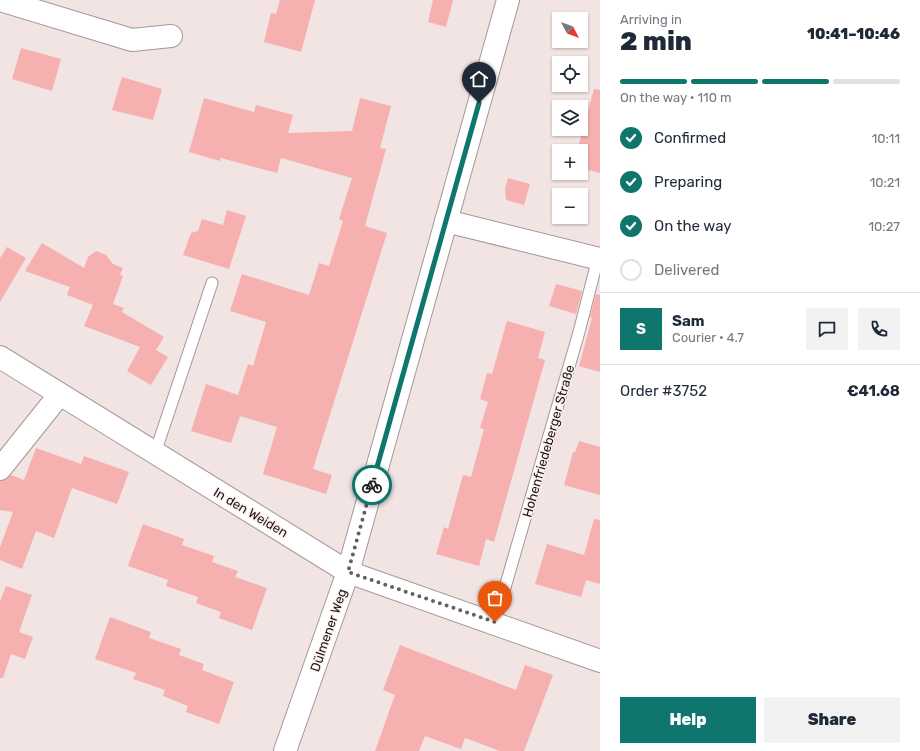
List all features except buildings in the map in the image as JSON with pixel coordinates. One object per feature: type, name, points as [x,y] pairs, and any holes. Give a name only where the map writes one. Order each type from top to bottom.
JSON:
[{"type":"street","points":[[0,0],[132,40],[171,36]]},
{"type":"street","name":"Dülmener Weg","points":[[285,751],[348,572],[508,0]]},
{"type":"street","name":"Hohenfriedeberger Straße","points":[[446,221],[599,259]]},
{"type":"street","name":"In den Weiden","points":[[0,357],[348,572],[495,622],[600,661]]},
{"type":"street","points":[[0,469],[60,394]]},
{"type":"lane","name":"Hohenfriedeberger Straße","points":[[495,622],[599,259]]},
{"type":"lane","points":[[155,453],[212,283]]},
{"type":"way so far","points":[[372,485],[348,572],[495,622]]},
{"type":"route","points":[[372,485],[479,103]]}]
